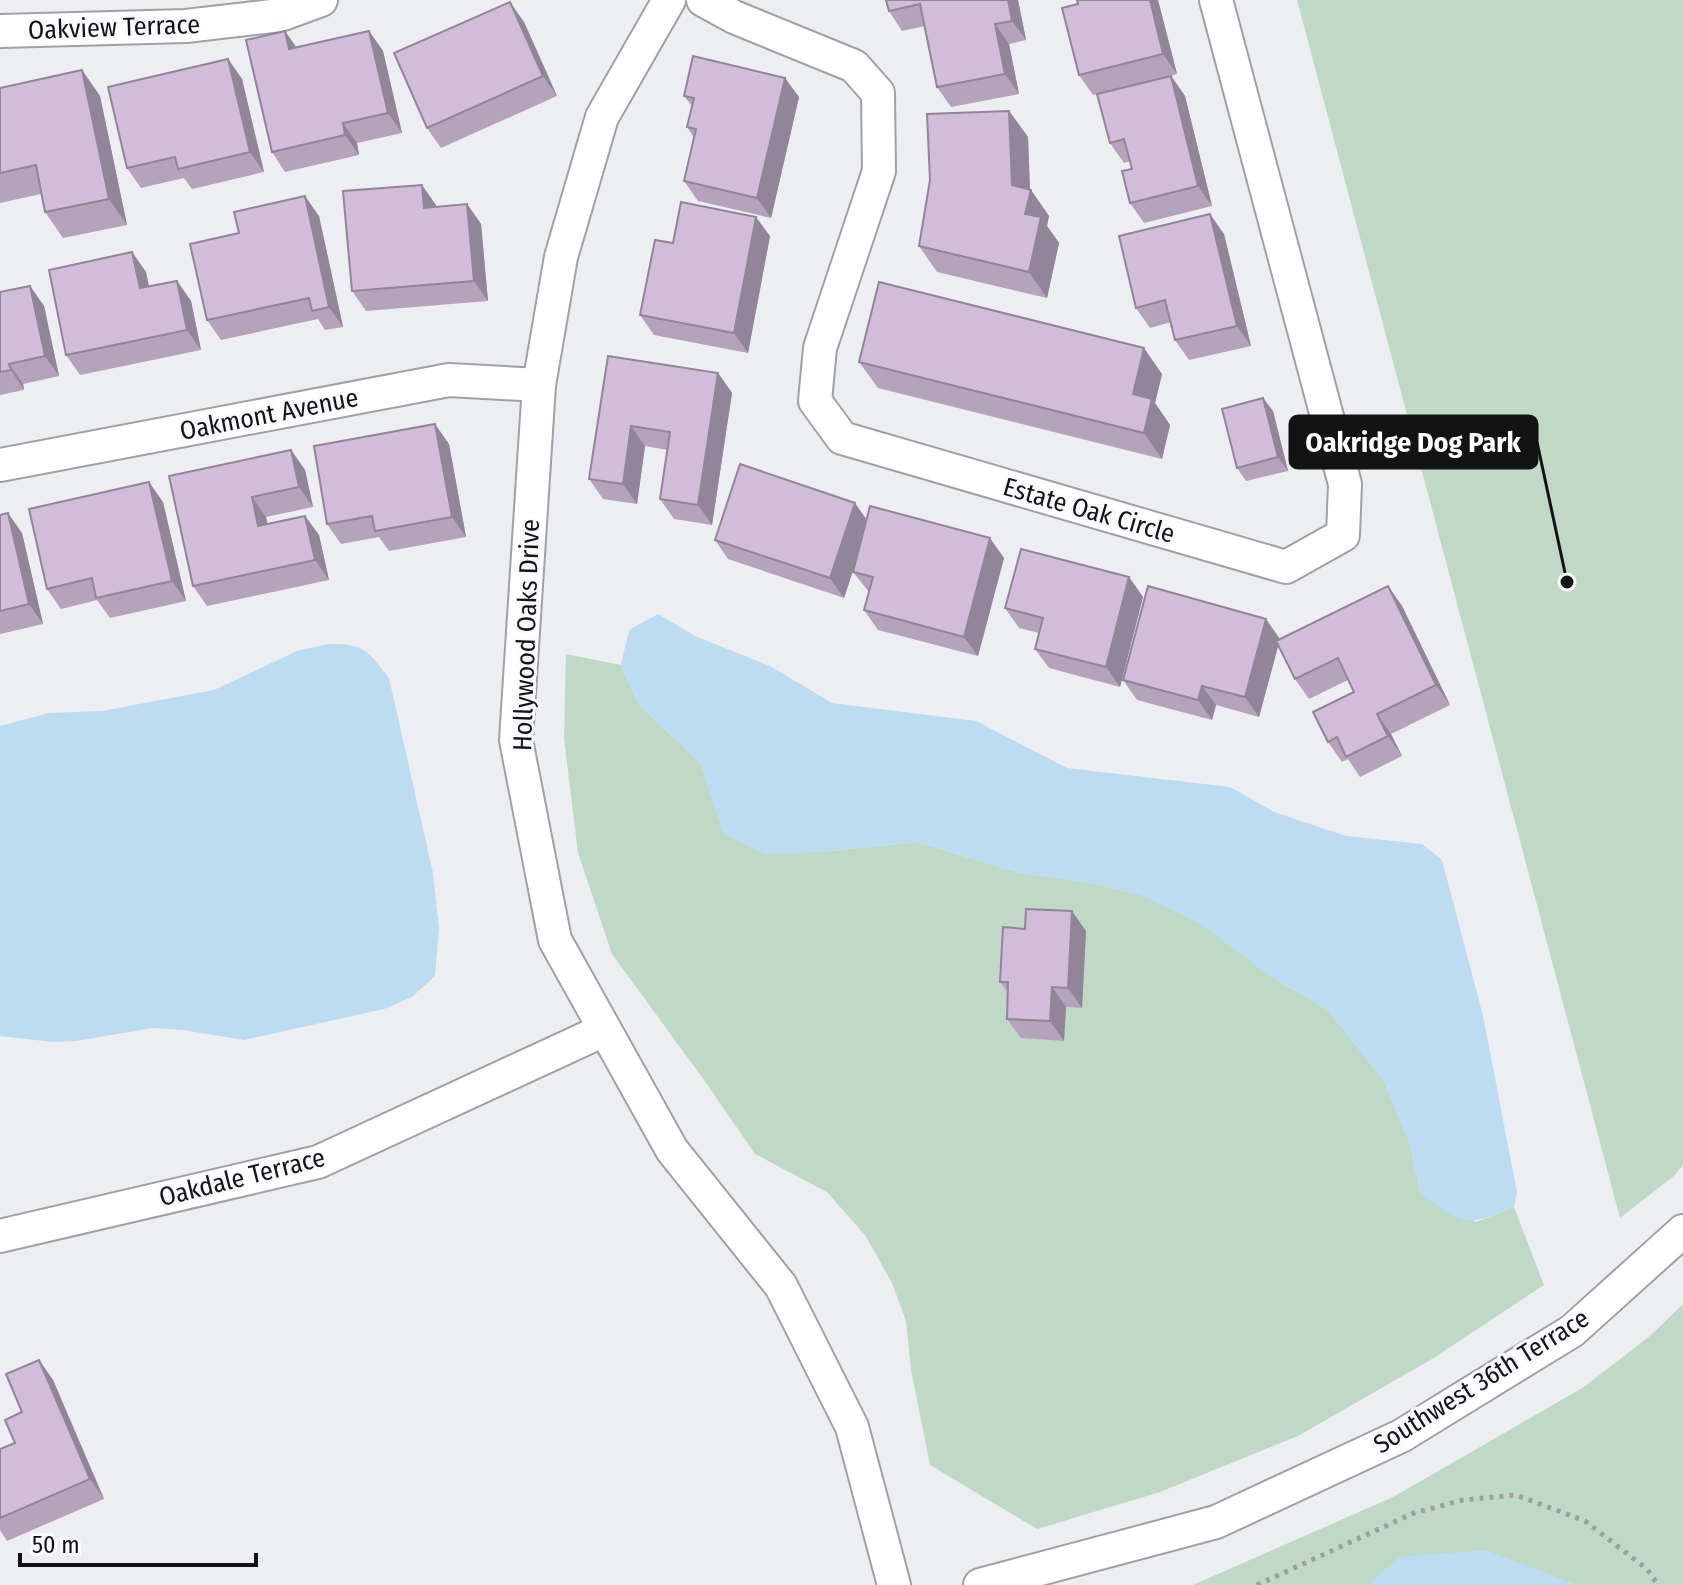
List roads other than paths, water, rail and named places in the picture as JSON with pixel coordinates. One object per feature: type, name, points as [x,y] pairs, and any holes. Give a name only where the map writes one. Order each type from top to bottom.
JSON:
[{"type":"street","name":"Oakview Terrace","points":[[1,31],[186,26],[280,15],[321,0]]},
{"type":"street","name":"Hollywood Oaks Drive","points":[[669,0],[602,117],[561,257],[539,385],[516,740],[555,940],[672,1150],[781,1286],[852,1427],[894,1585]]},
{"type":"street","name":"Estate Oak Circle","points":[[703,0],[734,17],[854,66],[878,93],[879,171],[820,348],[815,401],[842,438],[1286,567],[1343,535],[1345,484],[1216,0]]},
{"type":"street","name":"Oakmont Avenue","points":[[0,465],[449,380],[539,385]]},
{"type":"street","name":"Oakdale Terrace","points":[[0,1236],[318,1162],[604,1030]]},
{"type":"street","name":"Southwest 36th Terrace","points":[[980,1585],[1216,1522],[1401,1436],[1572,1331],[1683,1231]]},
{"type":"water","points":[[658,614],[695,636],[770,666],[832,703],[976,721],[1067,768],[1230,787],[1274,812],[1346,836],[1422,844],[1442,860],[1483,1016],[1517,1192],[1514,1207],[1485,1218],[1465,1220],[1421,1194],[1409,1141],[1384,1081],[1329,1011],[1269,975],[1199,923],[1142,895],[1091,883],[1017,872],[917,842],[821,852],[765,854],[724,834],[700,762],[639,705],[621,665],[629,630]]},
{"type":"water","points":[[329,644],[350,645],[364,650],[389,678],[433,873],[439,929],[435,976],[412,997],[384,1009],[244,1040],[153,1028],[76,1041],[53,1042],[0,1036],[0,726],[49,713],[102,711],[214,690],[297,651]]},
{"type":"water","points":[[1485,1550],[1577,1585],[1368,1585],[1399,1557]]},
{"type":"place","name":"Oakridge Dog Park","points":[[1567,582]]}]
